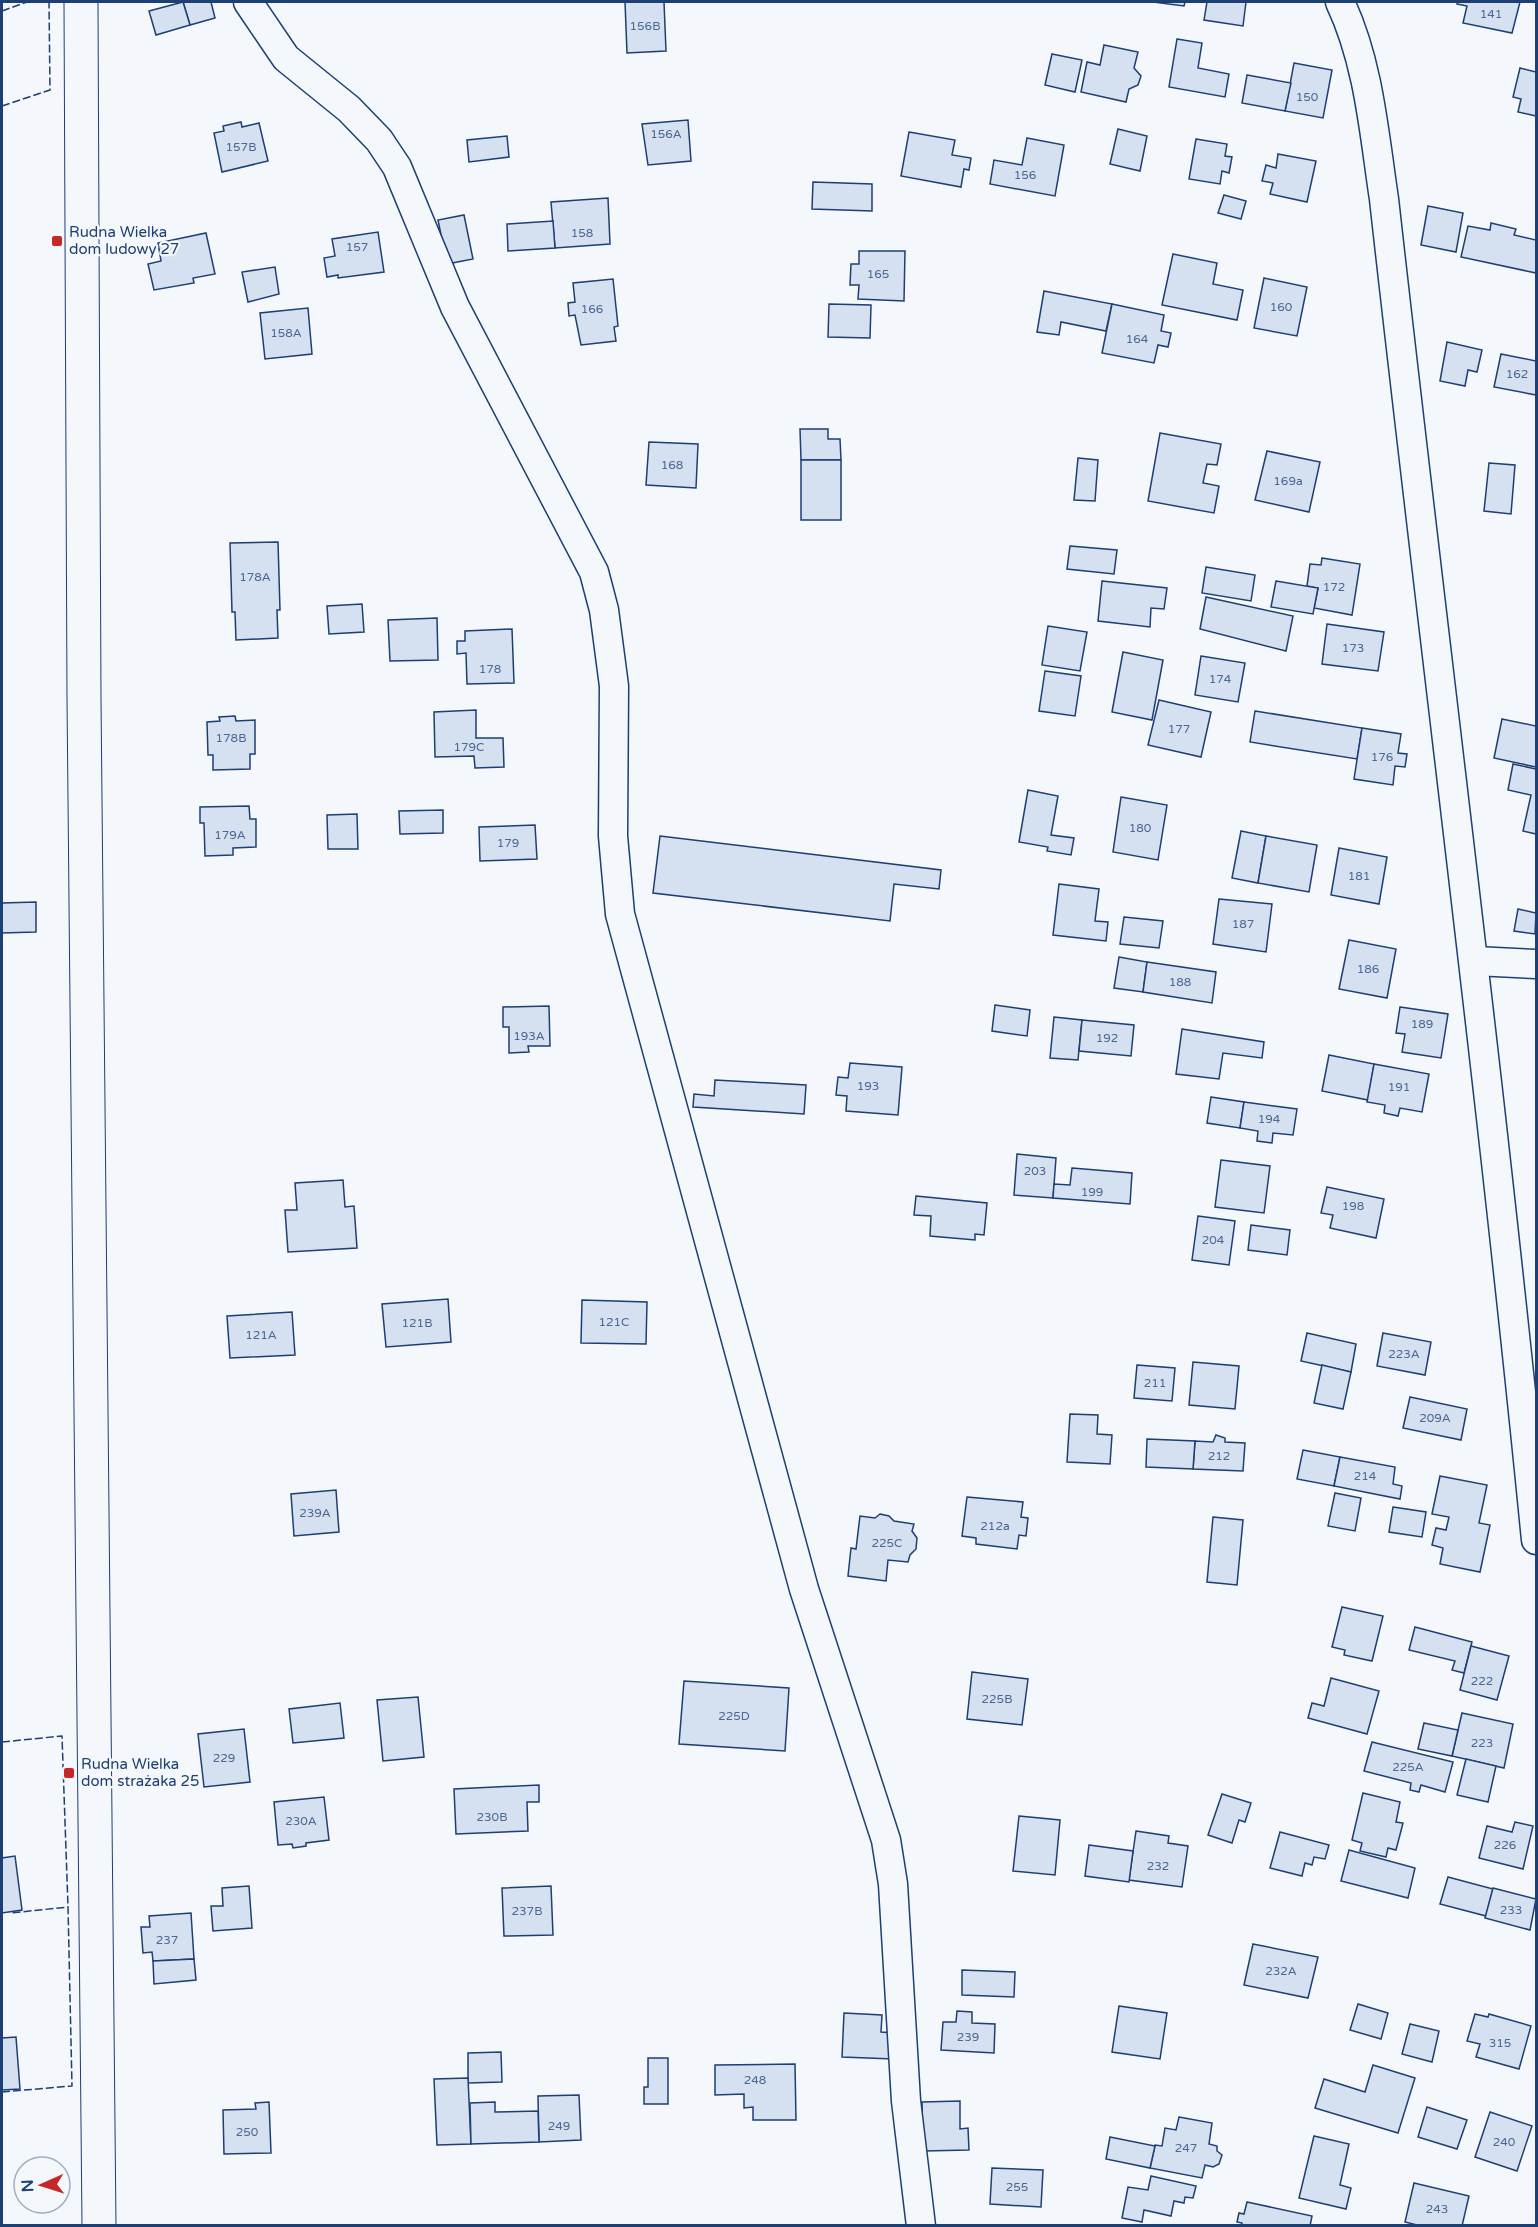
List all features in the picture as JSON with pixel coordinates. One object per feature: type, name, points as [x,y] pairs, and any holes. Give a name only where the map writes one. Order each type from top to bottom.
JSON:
[{"type":"street","points":[[81,2],[84,698],[99,2226]]},
{"type":"street","points":[[248,2],[286,58],[349,109],[379,140],[397,167],[455,307],[594,572],[604,610],[615,686],[613,836],[620,914],[804,1590],[886,1839],[893,1884],[906,2102],[921,2226]]},
{"type":"street","points":[[1340,2],[1349,20],[1367,85],[1384,199],[1475,961],[1520,1360],[1536,1540]]},
{"type":"street","points":[[1475,961],[1536,964]]},
{"type":"building","points":[[183,2],[211,2],[215,18],[190,25]]},
{"type":"building","points":[[183,2],[190,25],[156,35],[149,11]]},
{"type":"building","points":[[625,2],[664,2],[666,51],[627,53]]},
{"type":"building","points":[[1153,2],[1185,2],[1184,6]]},
{"type":"building","points":[[1207,2],[1246,2],[1243,26],[1204,20]]},
{"type":"building","points":[[1458,2],[1520,2],[1512,33],[1463,23],[1467,6],[1457,4]]},
{"type":"building","points":[[1177,39],[1202,43],[1198,68],[1229,74],[1225,97],[1169,87]]},
{"type":"building","points":[[1104,45],[1138,52],[1134,68],[1141,76],[1138,85],[1129,89],[1126,102],[1081,92],[1087,62],[1100,65]]},
{"type":"building","points":[[1052,54],[1082,60],[1075,92],[1045,85]]},
{"type":"building","points":[[1294,63],[1332,70],[1323,118],[1285,111]]},
{"type":"building","points":[[1520,68],[1536,72],[1536,116],[1518,112],[1521,99],[1513,97]]},
{"type":"building","points":[[1247,75],[1291,83],[1285,111],[1242,103]]},
{"type":"building","points":[[688,120],[691,161],[648,165],[642,124]]},
{"type":"building","points":[[241,122],[242,127],[259,123],[268,161],[222,172],[214,133],[224,131],[223,126]]},
{"type":"building","points":[[1118,129],[1147,136],[1140,171],[1110,164]]},
{"type":"building","points":[[909,132],[955,140],[952,155],[971,158],[969,170],[964,169],[961,187],[901,176]]},
{"type":"building","points":[[507,136],[509,157],[469,162],[467,140]]},
{"type":"building","points":[[1027,138],[1064,145],[1055,196],[990,184],[994,160],[1022,165]]},
{"type":"building","points":[[1196,139],[1227,144],[1225,156],[1232,157],[1229,173],[1222,171],[1220,184],[1189,179]]},
{"type":"building","points":[[1278,154],[1316,161],[1307,202],[1270,194],[1273,183],[1262,181],[1266,165],[1276,168]]},
{"type":"building","points":[[813,182],[872,184],[872,211],[812,209]]},
{"type":"building","points":[[1224,195],[1246,201],[1241,219],[1218,213]]},
{"type":"building","points":[[608,198],[610,244],[555,248],[551,202]]},
{"type":"building","points":[[1428,206],[1463,213],[1456,252],[1421,245]]},
{"type":"building","points":[[464,215],[473,259],[447,264],[438,220]]},
{"type":"building","points":[[553,221],[555,248],[508,251],[507,224]]},
{"type":"building","points":[[1491,223],[1516,229],[1514,235],[1536,240],[1536,273],[1461,257],[1468,226],[1490,230]]},
{"type":"building","points":[[378,232],[384,272],[338,278],[338,275],[327,277],[324,258],[335,256],[332,239]]},
{"type":"building","points":[[206,233],[215,274],[193,278],[194,283],[154,290],[148,264],[161,261],[158,243]]},
{"type":"building","points":[[859,251],[905,251],[904,301],[858,299],[859,285],[850,285],[851,264],[859,264]]},
{"type":"building","points":[[1173,254],[1217,263],[1213,284],[1243,290],[1237,320],[1162,305]]},
{"type":"building","points":[[275,267],[279,294],[248,302],[242,272]]},
{"type":"building","points":[[1264,278],[1307,287],[1297,336],[1254,328]]},
{"type":"building","points":[[613,279],[618,326],[614,327],[616,341],[581,345],[575,315],[569,316],[568,303],[575,302],[573,283]]},
{"type":"building","points":[[1044,291],[1112,304],[1106,331],[1061,322],[1059,335],[1037,332]]},
{"type":"building","points":[[829,304],[871,305],[870,338],[828,337]]},
{"type":"building","points":[[1112,304],[1164,315],[1161,331],[1171,333],[1168,347],[1158,345],[1154,363],[1102,353]]},
{"type":"building","points":[[308,308],[312,354],[265,359],[260,313]]},
{"type":"building","points":[[1447,342],[1482,350],[1477,372],[1468,370],[1465,386],[1440,381]]},
{"type":"building","points":[[1501,354],[1536,361],[1536,395],[1494,387]]},
{"type":"building","points":[[800,429],[828,429],[828,439],[840,439],[841,460],[801,460]]},
{"type":"building","points":[[1160,433],[1221,444],[1217,465],[1207,464],[1203,483],[1219,486],[1214,513],[1148,501]]},
{"type":"building","points":[[649,442],[698,444],[696,488],[646,485]]},
{"type":"building","points":[[1267,451],[1320,462],[1309,512],[1255,500]]},
{"type":"building","points":[[1078,458],[1098,460],[1095,501],[1074,500]]},
{"type":"building","points":[[801,460],[841,460],[841,520],[801,520]]},
{"type":"building","points":[[1489,463],[1515,465],[1511,514],[1484,511]]},
{"type":"building","points":[[278,542],[280,610],[277,610],[278,638],[236,640],[235,612],[232,612],[230,543]]},
{"type":"building","points":[[1070,546],[1117,550],[1114,574],[1067,569]]},
{"type":"building","points":[[1322,558],[1360,564],[1352,615],[1314,608],[1318,588],[1307,586],[1310,564],[1321,565]]},
{"type":"building","points":[[1206,567],[1255,575],[1251,601],[1202,593]]},
{"type":"building","points":[[1102,581],[1167,588],[1164,609],[1151,608],[1150,627],[1098,621]]},
{"type":"building","points":[[1276,581],[1318,588],[1313,614],[1271,607]]},
{"type":"building","points":[[1206,597],[1293,616],[1286,651],[1200,629]]},
{"type":"building","points":[[362,604],[364,632],[329,634],[327,606]]},
{"type":"building","points":[[437,618],[438,660],[390,661],[388,620]]},
{"type":"building","points":[[1327,624],[1384,632],[1378,671],[1322,664]]},
{"type":"building","points":[[1048,626],[1087,632],[1080,671],[1042,665]]},
{"type":"building","points":[[512,629],[514,683],[467,684],[466,653],[457,654],[457,641],[465,641],[465,631]]},
{"type":"building","points":[[1123,652],[1163,660],[1152,720],[1112,712]]},
{"type":"building","points":[[1201,656],[1245,663],[1238,702],[1195,695]]},
{"type":"building","points":[[1045,671],[1081,676],[1075,716],[1039,711]]},
{"type":"building","points":[[1159,700],[1211,712],[1201,757],[1148,745]]},
{"type":"building","points":[[476,710],[476,738],[503,738],[504,767],[475,768],[474,756],[435,757],[434,712]]},
{"type":"building","points":[[1255,711],[1362,728],[1357,759],[1250,742]]},
{"type":"building","points":[[235,716],[236,721],[255,720],[255,754],[250,754],[250,769],[213,770],[213,755],[208,755],[207,722],[220,721],[219,717]]},
{"type":"building","points":[[1502,719],[1536,726],[1536,767],[1494,758]]},
{"type":"building","points":[[1362,728],[1401,734],[1398,753],[1407,754],[1405,767],[1395,766],[1393,785],[1354,779]]},
{"type":"building","points":[[1513,764],[1536,769],[1536,834],[1523,831],[1531,795],[1508,790]]},
{"type":"building","points":[[1028,790],[1058,796],[1051,835],[1074,838],[1071,855],[1047,851],[1048,847],[1019,842]]},
{"type":"building","points":[[1121,797],[1167,805],[1158,860],[1113,852]]},
{"type":"building","points":[[249,806],[250,819],[256,819],[256,847],[233,848],[233,855],[205,856],[204,823],[200,823],[200,807]]},
{"type":"building","points":[[443,810],[443,833],[400,834],[399,811]]},
{"type":"building","points":[[357,814],[358,849],[328,849],[327,815]]},
{"type":"building","points":[[535,825],[537,859],[480,861],[479,827]]},
{"type":"building","points":[[1241,831],[1266,836],[1258,883],[1232,878]]},
{"type":"building","points":[[660,836],[941,870],[939,889],[894,884],[890,921],[653,893]]},
{"type":"building","points":[[1266,836],[1317,845],[1309,892],[1258,883]]},
{"type":"building","points":[[1339,848],[1387,857],[1379,904],[1331,895]]},
{"type":"building","points":[[1059,884],[1099,889],[1095,921],[1108,922],[1106,941],[1053,935]]},
{"type":"building","points":[[1219,899],[1272,904],[1266,952],[1213,944]]},
{"type":"building","points":[[36,902],[36,932],[2,933],[2,903]]},
{"type":"building","points":[[1518,909],[1536,913],[1535,934],[1514,931]]},
{"type":"building","points":[[1124,917],[1163,921],[1159,948],[1120,944]]},
{"type":"building","points":[[1349,940],[1396,949],[1387,998],[1339,989]]},
{"type":"building","points":[[1119,957],[1147,962],[1143,992],[1114,988]]},
{"type":"building","points":[[1147,962],[1216,972],[1212,1003],[1143,992]]},
{"type":"building","points":[[995,1005],[1030,1010],[1027,1036],[992,1031]]},
{"type":"building","points":[[549,1006],[550,1046],[528,1046],[529,1052],[509,1053],[509,1027],[503,1027],[503,1007]]},
{"type":"building","points":[[1400,1007],[1448,1014],[1441,1058],[1402,1052],[1405,1034],[1396,1033]]},
{"type":"building","points":[[1054,1017],[1082,1020],[1078,1060],[1050,1058]]},
{"type":"building","points":[[1082,1020],[1134,1025],[1131,1056],[1079,1051]]},
{"type":"building","points":[[1182,1029],[1264,1042],[1262,1058],[1223,1053],[1219,1079],[1176,1074]]},
{"type":"building","points":[[1329,1055],[1374,1064],[1368,1100],[1322,1091]]},
{"type":"building","points":[[850,1063],[902,1067],[898,1115],[846,1111],[847,1096],[836,1095],[838,1077],[848,1078]]},
{"type":"building","points":[[1374,1064],[1429,1074],[1422,1112],[1400,1108],[1398,1116],[1384,1113],[1385,1105],[1367,1102]]},
{"type":"building","points":[[715,1080],[806,1085],[804,1114],[693,1107],[694,1094],[714,1096]]},
{"type":"building","points":[[1211,1097],[1244,1102],[1240,1128],[1207,1123]]},
{"type":"building","points":[[1244,1102],[1297,1109],[1293,1135],[1273,1133],[1272,1143],[1257,1141],[1258,1131],[1240,1128]]},
{"type":"building","points":[[1017,1154],[1056,1158],[1053,1198],[1014,1195]]},
{"type":"building","points":[[1221,1160],[1270,1166],[1264,1213],[1215,1207]]},
{"type":"building","points":[[1072,1168],[1132,1173],[1130,1204],[1053,1198],[1054,1184],[1070,1185]]},
{"type":"building","points":[[343,1180],[345,1207],[354,1206],[357,1248],[288,1252],[285,1210],[297,1210],[295,1183]]},
{"type":"building","points":[[1327,1187],[1384,1199],[1376,1238],[1330,1228],[1333,1215],[1321,1213]]},
{"type":"building","points":[[916,1196],[987,1203],[984,1235],[975,1234],[975,1240],[930,1236],[931,1216],[914,1215]]},
{"type":"building","points":[[1198,1216],[1235,1221],[1229,1265],[1192,1260]]},
{"type":"building","points":[[1251,1225],[1290,1230],[1287,1255],[1248,1250]]},
{"type":"building","points":[[448,1299],[451,1342],[386,1347],[382,1304]]},
{"type":"building","points":[[582,1300],[647,1302],[646,1344],[581,1343]]},
{"type":"building","points":[[292,1312],[295,1355],[230,1358],[227,1316]]},
{"type":"building","points":[[1307,1333],[1356,1344],[1351,1372],[1301,1361]]},
{"type":"building","points":[[1383,1333],[1431,1342],[1425,1375],[1377,1366]]},
{"type":"building","points":[[1193,1362],[1239,1366],[1235,1409],[1189,1405]]},
{"type":"building","points":[[1137,1365],[1175,1368],[1172,1401],[1134,1398]]},
{"type":"building","points":[[1322,1365],[1351,1372],[1343,1409],[1314,1403]]},
{"type":"building","points":[[1410,1397],[1467,1409],[1461,1440],[1403,1428]]},
{"type":"building","points":[[1070,1414],[1098,1415],[1097,1434],[1112,1435],[1110,1464],[1067,1462]]},
{"type":"building","points":[[1216,1435],[1225,1438],[1225,1442],[1245,1443],[1243,1471],[1193,1469],[1195,1441],[1213,1442]]},
{"type":"building","points":[[1147,1439],[1195,1441],[1193,1469],[1146,1467]]},
{"type":"building","points":[[1303,1450],[1340,1457],[1334,1486],[1297,1479]]},
{"type":"building","points":[[1340,1457],[1395,1467],[1393,1484],[1402,1486],[1400,1499],[1334,1486]]},
{"type":"building","points":[[1440,1476],[1487,1485],[1479,1523],[1490,1525],[1480,1572],[1440,1564],[1443,1548],[1432,1545],[1436,1528],[1446,1530],[1449,1517],[1432,1514]]},
{"type":"building","points":[[336,1490],[339,1532],[294,1536],[291,1494]]},
{"type":"building","points":[[1335,1493],[1361,1498],[1355,1531],[1328,1526]]},
{"type":"building","points":[[967,1497],[1023,1502],[1021,1517],[1028,1518],[1026,1536],[1019,1535],[1017,1549],[976,1544],[976,1538],[962,1536]]},
{"type":"building","points":[[1393,1507],[1426,1512],[1422,1537],[1389,1532]]},
{"type":"building","points":[[880,1514],[889,1516],[894,1521],[914,1524],[912,1531],[917,1538],[916,1549],[910,1555],[908,1562],[888,1560],[886,1581],[848,1576],[851,1548],[856,1549],[860,1516],[875,1518]]},
{"type":"building","points":[[1213,1517],[1243,1520],[1237,1585],[1207,1582]]},
{"type":"building","points":[[1342,1607],[1383,1616],[1372,1661],[1344,1655],[1345,1650],[1332,1647]]},
{"type":"building","points":[[1415,1627],[1472,1642],[1464,1673],[1452,1670],[1455,1661],[1409,1650]]},
{"type":"building","points":[[1471,1646],[1509,1656],[1497,1700],[1460,1690]]},
{"type":"building","points":[[972,1672],[1028,1679],[1022,1725],[967,1719]]},
{"type":"building","points":[[1331,1678],[1379,1691],[1367,1734],[1308,1718],[1312,1703],[1324,1706]]},
{"type":"building","points":[[684,1681],[789,1688],[785,1751],[679,1744]]},
{"type":"building","points":[[418,1697],[424,1757],[383,1761],[377,1700]]},
{"type":"building","points":[[340,1703],[344,1738],[293,1743],[289,1709]]},
{"type":"building","points":[[1462,1713],[1513,1724],[1504,1768],[1452,1756]]},
{"type":"building","points":[[1424,1723],[1458,1730],[1452,1756],[1418,1749]]},
{"type":"building","points":[[244,1729],[250,1782],[204,1787],[198,1734]]},
{"type":"building","points":[[1372,1742],[1453,1762],[1445,1792],[1421,1785],[1419,1792],[1410,1790],[1411,1783],[1364,1771]]},
{"type":"building","points":[[1466,1759],[1496,1766],[1488,1802],[1457,1795]]},
{"type":"building","points":[[539,1785],[539,1802],[527,1802],[528,1831],[456,1834],[454,1789]]},
{"type":"building","points":[[1363,1793],[1400,1802],[1396,1822],[1403,1823],[1396,1850],[1388,1848],[1386,1857],[1360,1851],[1362,1843],[1352,1840]]},
{"type":"building","points":[[1222,1794],[1251,1803],[1245,1822],[1239,1820],[1232,1843],[1208,1835]]},
{"type":"building","points":[[324,1797],[329,1840],[306,1843],[306,1846],[293,1848],[292,1844],[278,1845],[274,1802]]},
{"type":"building","points":[[1019,1816],[1060,1820],[1055,1875],[1013,1871]]},
{"type":"building","points":[[1515,1822],[1533,1826],[1523,1869],[1479,1858],[1487,1826],[1512,1832]]},
{"type":"building","points":[[1136,1831],[1169,1836],[1168,1843],[1188,1846],[1182,1887],[1129,1880]]},
{"type":"building","points":[[1280,1832],[1329,1845],[1325,1859],[1314,1857],[1312,1865],[1305,1863],[1302,1876],[1270,1868]]},
{"type":"building","points":[[1089,1845],[1133,1851],[1129,1882],[1085,1876]]},
{"type":"building","points":[[1349,1850],[1415,1868],[1408,1898],[1341,1881]]},
{"type":"building","points":[[15,1856],[22,1910],[2,1913],[2,1858]]},
{"type":"building","points":[[1448,1877],[1493,1889],[1486,1916],[1440,1904]]},
{"type":"building","points":[[249,1886],[252,1928],[213,1931],[211,1906],[223,1906],[222,1888]]},
{"type":"building","points":[[551,1886],[553,1935],[504,1936],[502,1888]]},
{"type":"building","points":[[1493,1888],[1536,1899],[1530,1930],[1485,1918]]},
{"type":"building","points":[[191,1913],[194,1959],[153,1961],[152,1952],[143,1953],[141,1927],[150,1927],[149,1916]]},
{"type":"building","points":[[1253,1944],[1318,1957],[1308,1998],[1244,1985]]},
{"type":"building","points":[[194,1959],[196,1980],[154,1984],[153,1961]]},
{"type":"building","points":[[962,1970],[1015,1972],[1014,1997],[962,1995]]},
{"type":"building","points":[[1358,2004],[1388,2013],[1381,2039],[1350,2030]]},
{"type":"building","points":[[1119,2006],[1167,2013],[1160,2059],[1112,2052]]},
{"type":"building","points":[[957,2011],[972,2012],[972,2023],[995,2024],[994,2053],[941,2050],[943,2022],[956,2022]]},
{"type":"building","points":[[844,2013],[882,2015],[881,2032],[894,2033],[893,2059],[842,2057]]},
{"type":"building","points":[[1475,2014],[1488,2017],[1489,2014],[1531,2026],[1519,2069],[1476,2057],[1480,2044],[1467,2041]]},
{"type":"building","points":[[1410,2024],[1439,2031],[1432,2062],[1402,2054]]},
{"type":"building","points":[[16,2037],[20,2089],[2,2090],[2,2038]]},
{"type":"building","points":[[501,2052],[502,2082],[468,2083],[468,2053]]},
{"type":"building","points":[[648,2058],[668,2058],[668,2104],[644,2104],[644,2087],[648,2087]]},
{"type":"building","points":[[795,2064],[796,2120],[753,2120],[753,2107],[744,2108],[744,2094],[715,2095],[715,2065]]},
{"type":"building","points":[[1373,2065],[1415,2078],[1398,2133],[1315,2108],[1324,2079],[1365,2092]]},
{"type":"building","points":[[468,2078],[471,2144],[437,2145],[434,2079]]},
{"type":"building","points":[[579,2095],[581,2140],[539,2142],[538,2096]]},
{"type":"building","points":[[960,2101],[960,2129],[968,2128],[969,2150],[923,2151],[922,2102]]},
{"type":"building","points":[[269,2102],[271,2153],[224,2154],[223,2110],[256,2109],[255,2103]]},
{"type":"building","points":[[495,2102],[495,2112],[538,2111],[539,2142],[471,2144],[470,2103]]},
{"type":"building","points":[[1427,2107],[1467,2120],[1457,2149],[1418,2137]]},
{"type":"building","points":[[1490,2112],[1532,2126],[1517,2171],[1475,2157]]},
{"type":"building","points":[[1179,2117],[1212,2123],[1209,2144],[1217,2146],[1217,2151],[1222,2155],[1219,2164],[1213,2167],[1205,2165],[1202,2178],[1150,2168],[1155,2145],[1162,2146],[1165,2128],[1176,2130]]},
{"type":"building","points":[[1314,2136],[1349,2144],[1340,2185],[1351,2188],[1346,2209],[1299,2198]]},
{"type":"building","points":[[1110,2137],[1155,2146],[1150,2168],[1106,2159]]},
{"type":"building","points":[[992,2168],[1043,2170],[1041,2207],[990,2204]]},
{"type":"building","points":[[1151,2176],[1196,2186],[1193,2198],[1185,2197],[1184,2203],[1174,2201],[1171,2216],[1144,2210],[1142,2222],[1122,2218],[1128,2187],[1148,2190]]},
{"type":"building","points":[[1414,2183],[1469,2196],[1462,2226],[1421,2226],[1405,2222]]},
{"type":"building","points":[[1247,2202],[1312,2216],[1310,2226],[1242,2226],[1242,2223],[1237,2222],[1239,2213],[1244,2214]]},
{"type":"fence","points":[[2,11],[27,2]]},
{"type":"fence","points":[[2,106],[50,90],[49,2]]},
{"type":"fence","points":[[2,1742],[62,1736],[68,1907]]},
{"type":"fence","points":[[2,2092],[72,2086],[68,1907],[11,1913]]},
{"type":"place","name":"Rudna Wielka dom ludowy 27","points":[[57,241]]},
{"type":"place","name":"Rudna Wielka dom strażaka 25","points":[[69,1773]]}]
